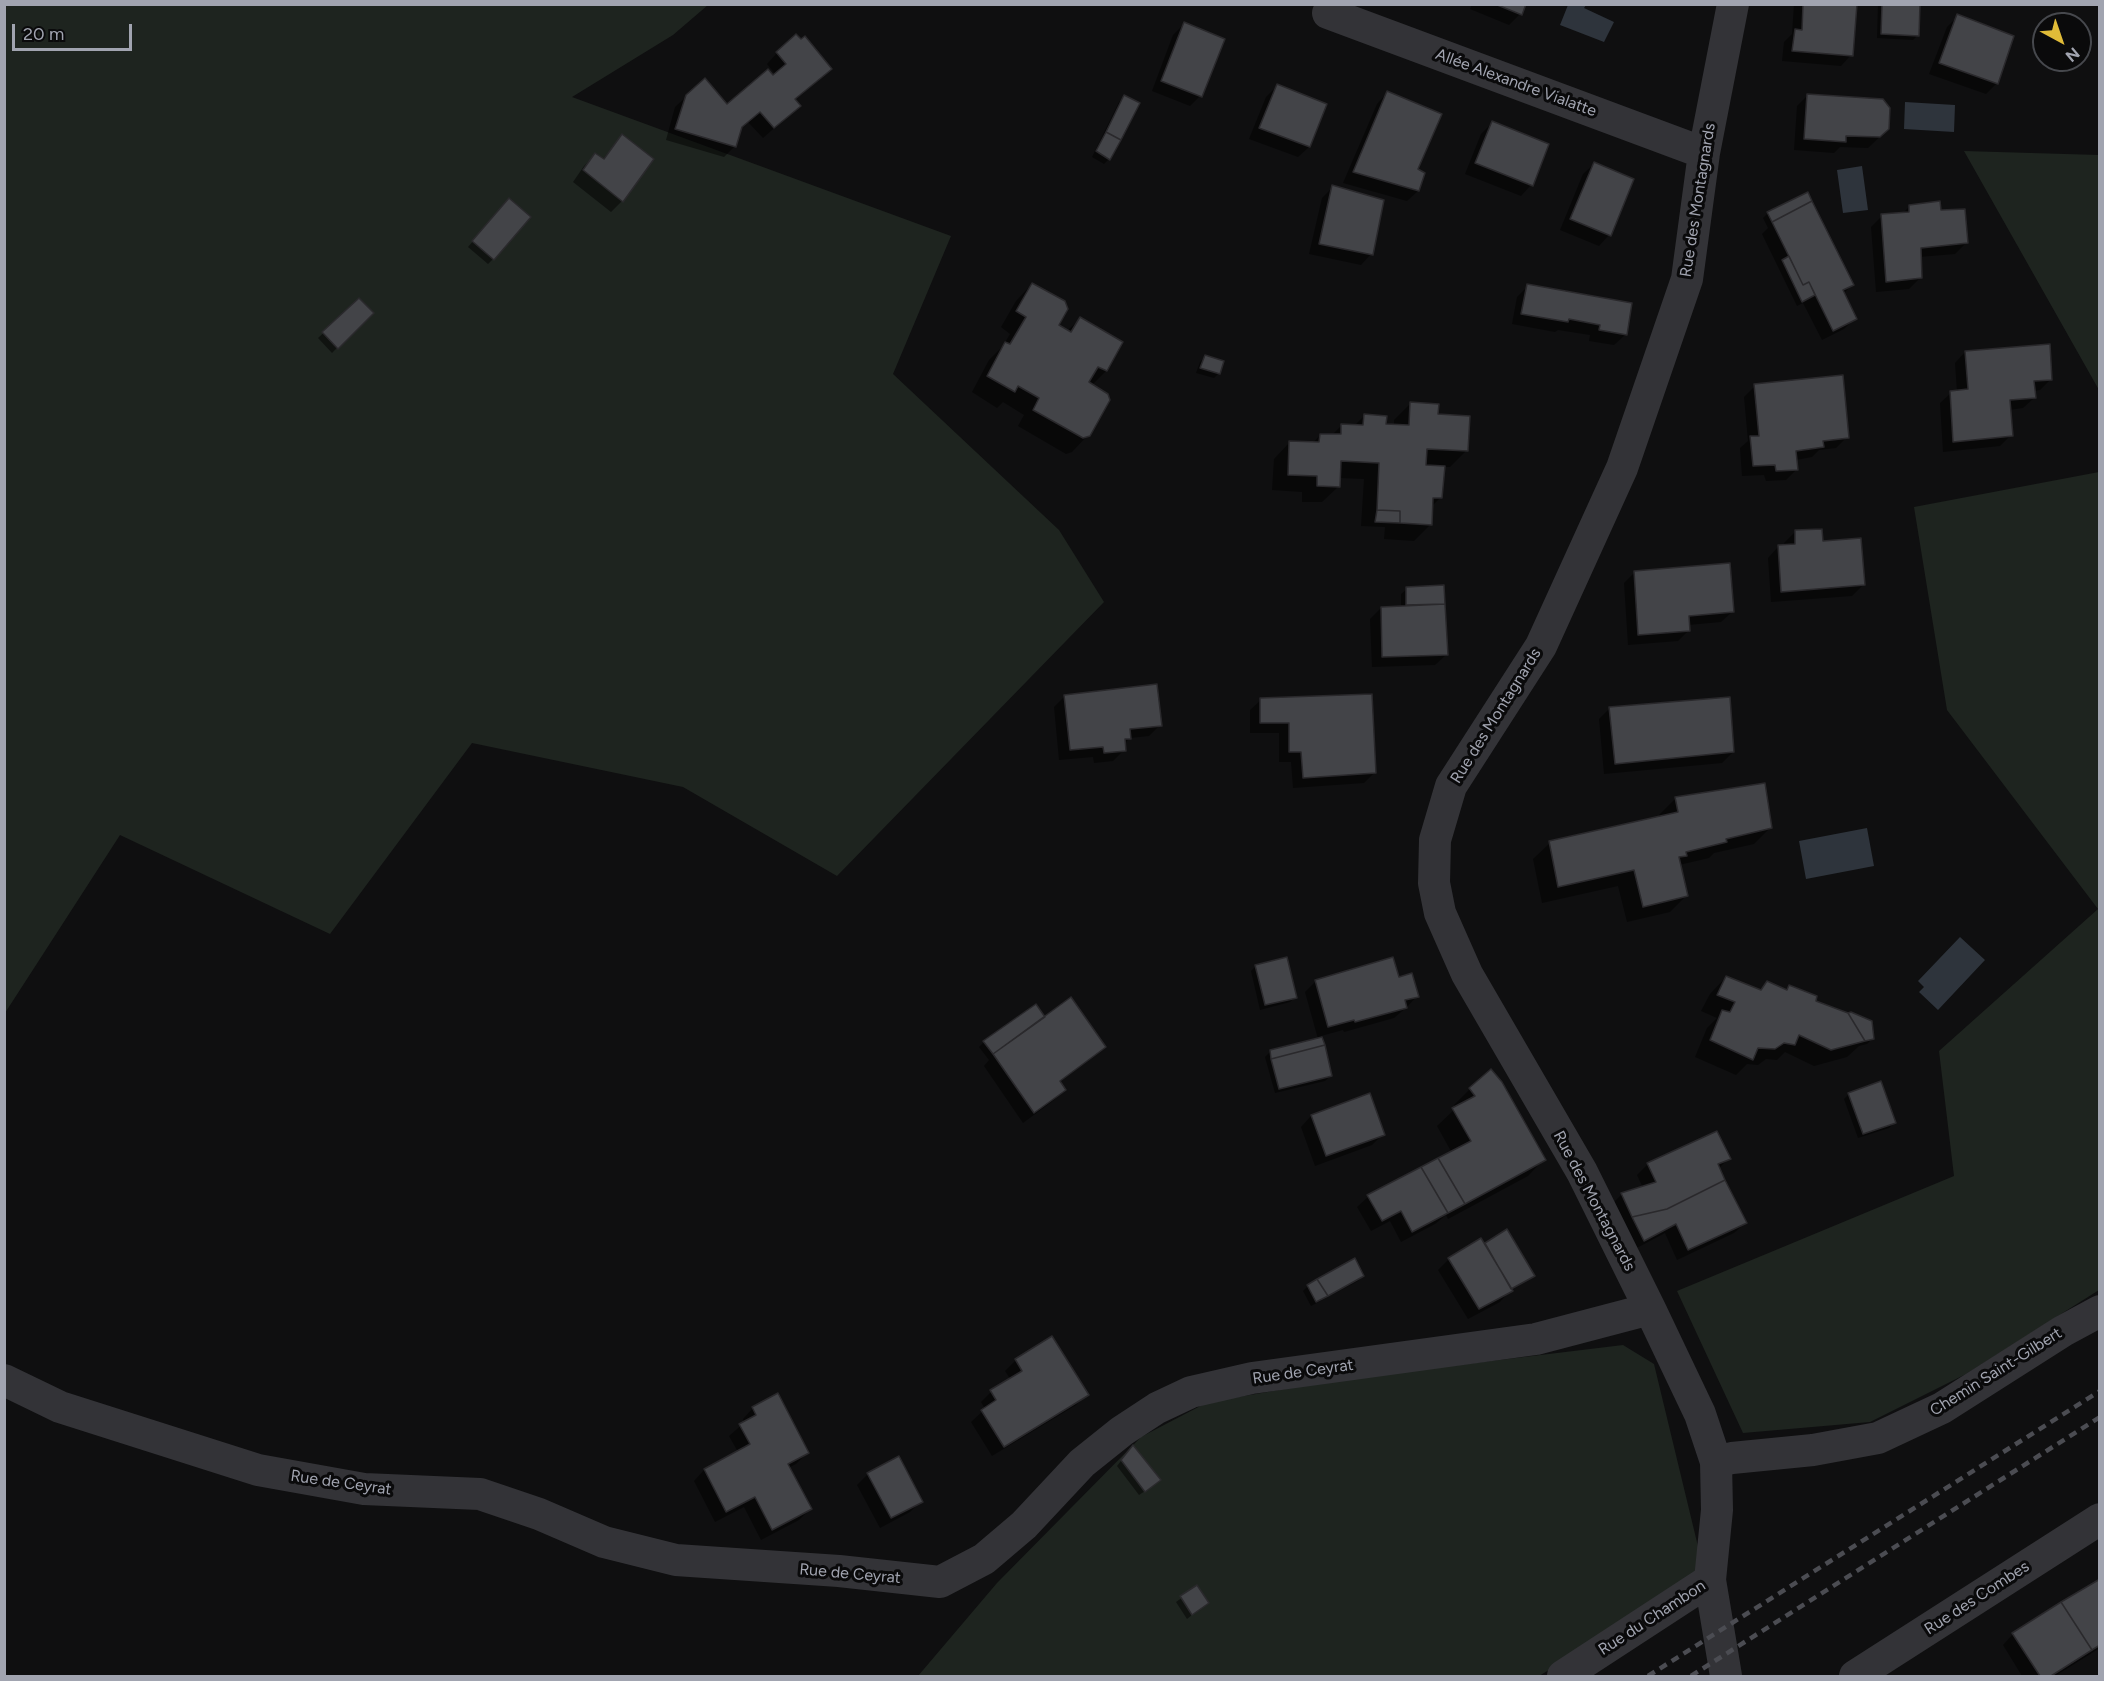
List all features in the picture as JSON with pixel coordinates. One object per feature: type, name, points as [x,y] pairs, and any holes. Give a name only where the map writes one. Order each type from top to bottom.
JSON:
[{"type":"street","name":"Rue des Montagnards","points":[[1726,1677],[1710,1580],[1717,1510],[1716,1462],[1700,1414],[1582,1172],[1467,974],[1440,913],[1434,883],[1435,840],[1451,786],[1541,646],[1622,468],[1687,279],[1704,153],[1733,4]]},
{"type":"street","name":"Allée Alexandre Vialatte","points":[[1328,13],[1704,153]]},
{"type":"street","name":"Rue de Ceyrat","points":[[4,1380],[60,1407],[258,1470],[364,1489],[480,1494],[539,1514],[604,1542],[676,1560],[839,1571],[940,1582],[984,1558],[1024,1525],[1082,1463],[1122,1431],[1157,1408],[1191,1392],[1252,1378],[1536,1340],[1650,1309]]},
{"type":"street","name":"Chemin Saint-Gilbert","points":[[1716,1462],[1732,1458],[1813,1450],[1878,1438],[1942,1408],[2063,1331],[2100,1311]]},
{"type":"street","name":"Rue des Combes","points":[[1855,1677],[2100,1519]]},
{"type":"street","name":"Rue du Chambon","points":[[1563,1677],[1710,1580]]},
{"type":"shaded area","points":[[5,5],[708,5],[673,35],[572,97],[951,236],[893,374],[1059,530],[1104,602],[837,876],[683,787],[472,743],[330,934],[120,835],[5,1013]]},
{"type":"shaded area","points":[[1568,5],[1586,5],[1584,8],[1614,22],[1604,42],[1560,25]]},
{"type":"shaded area","points":[[1905,102],[1955,105],[1954,132],[1904,129]]},
{"type":"shaded area","points":[[1964,151],[2099,155],[2099,390]]},
{"type":"shaded area","points":[[1862,166],[1868,210],[1843,213],[1837,170]]},
{"type":"shaded area","points":[[2099,472],[2099,1290],[1966,1374],[1870,1422],[1743,1433],[1677,1291],[1954,1176],[1939,1051],[2098,909],[1947,710],[1914,507]]},
{"type":"shaded area","points":[[1867,828],[1874,866],[1806,879],[1799,841]]},
{"type":"shaded area","points":[[1960,937],[1985,960],[1938,1010],[1919,992],[1924,987],[1918,981]]},
{"type":"shaded area","points":[[1623,1345],[1654,1364],[1702,1563],[1690,1585],[1539,1676],[918,1676],[997,1583],[1141,1437],[1208,1402],[1351,1378]]},
{"type":"building","points":[[1495,4],[1526,4],[1522,15]]},
{"type":"building","points":[[1803,4],[1857,4],[1853,56],[1792,51],[1795,29],[1802,30]]},
{"type":"building","points":[[1882,4],[1920,4],[1919,36],[1881,34]]},
{"type":"building","points":[[1957,14],[2014,36],[1998,84],[1939,63]]},
{"type":"building","points":[[1184,22],[1225,39],[1202,97],[1161,81]]},
{"type":"building","points":[[796,34],[801,39],[805,36],[832,69],[795,99],[801,106],[774,128],[760,112],[742,127],[736,147],[675,129],[686,95],[705,78],[727,104],[768,69],[773,75],[786,64],[776,52]]},
{"type":"building","points":[[1277,84],[1327,104],[1310,147],[1259,128]]},
{"type":"building","points":[[1387,91],[1442,114],[1418,169],[1425,173],[1419,191],[1353,172]]},
{"type":"building","points":[[1807,94],[1883,99],[1890,108],[1889,129],[1880,137],[1846,136],[1846,142],[1804,139]]},
{"type":"building","points":[[1124,95],[1140,103],[1121,140],[1106,132]]},
{"type":"building","points":[[1492,121],[1549,144],[1533,186],[1475,163]]},
{"type":"building","points":[[1106,132],[1121,140],[1110,160],[1096,151]]},
{"type":"building","points":[[622,134],[654,159],[623,202],[583,170],[595,153],[604,159]]},
{"type":"building","points":[[1594,162],[1634,179],[1611,236],[1570,219]]},
{"type":"building","points":[[1332,185],[1384,200],[1373,255],[1319,244]]},
{"type":"building","points":[[1808,192],[1812,201],[1772,222],[1767,212]]},
{"type":"building","points":[[509,198],[531,217],[494,260],[472,241]]},
{"type":"building","points":[[1812,201],[1854,285],[1843,290],[1857,319],[1833,331],[1809,282],[1803,285],[1772,222]]},
{"type":"building","points":[[1940,201],[1941,210],[1965,209],[1968,243],[1921,248],[1922,278],[1886,282],[1881,214],[1909,212],[1909,205]]},
{"type":"building","points":[[1789,256],[1803,285],[1809,282],[1815,295],[1802,302],[1782,260]]},
{"type":"building","points":[[1032,283],[1065,301],[1068,309],[1059,325],[1071,332],[1080,317],[1123,342],[1107,371],[1098,367],[1089,382],[1108,394],[1110,400],[1090,436],[1083,438],[1033,410],[1039,398],[1018,386],[1015,392],[987,376],[1005,342],[1010,344],[1026,317],[1016,311]]},
{"type":"building","points":[[1527,284],[1632,303],[1627,335],[1599,330],[1600,325],[1521,314]]},
{"type":"building","points":[[359,298],[374,313],[338,349],[322,332]]},
{"type":"building","points":[[2050,344],[2052,380],[2034,381],[2036,398],[2010,400],[2013,436],[1953,442],[1950,391],[1968,389],[1965,351]]},
{"type":"building","points":[[1205,355],[1224,361],[1220,374],[1200,368]]},
{"type":"building","points":[[1843,375],[1849,438],[1823,441],[1824,447],[1796,451],[1798,470],[1776,471],[1775,465],[1753,466],[1750,436],[1759,436],[1754,384]]},
{"type":"building","points":[[1410,402],[1439,404],[1438,414],[1470,416],[1468,451],[1427,449],[1426,465],[1445,466],[1442,498],[1433,498],[1432,525],[1400,523],[1400,511],[1377,510],[1379,463],[1341,461],[1340,487],[1317,486],[1317,476],[1288,475],[1289,441],[1319,442],[1320,434],[1341,434],[1341,424],[1363,425],[1364,414],[1387,416],[1386,424],[1409,425]]},
{"type":"building","points":[[1377,510],[1400,511],[1400,523],[1375,522]]},
{"type":"building","points":[[1822,529],[1823,541],[1861,538],[1865,585],[1781,592],[1778,545],[1795,544],[1795,530]]},
{"type":"building","points":[[1730,563],[1734,612],[1689,616],[1690,631],[1638,635],[1634,571]]},
{"type":"building","points":[[1444,585],[1445,604],[1406,605],[1406,587]]},
{"type":"building","points":[[1445,604],[1448,655],[1382,657],[1381,607]]},
{"type":"building","points":[[1157,684],[1162,726],[1130,729],[1131,739],[1125,739],[1126,751],[1104,753],[1103,747],[1070,750],[1064,695]]},
{"type":"building","points":[[1372,694],[1376,773],[1303,778],[1301,752],[1289,752],[1289,723],[1260,723],[1260,698]]},
{"type":"building","points":[[1730,697],[1734,752],[1615,764],[1609,707]]},
{"type":"building","points":[[1765,783],[1772,828],[1726,839],[1727,842],[1686,852],[1687,856],[1679,857],[1688,896],[1643,907],[1634,870],[1558,887],[1549,841],[1678,812],[1675,797]]},
{"type":"building","points":[[1287,957],[1297,998],[1265,1005],[1255,965]]},
{"type":"building","points":[[1393,957],[1399,977],[1412,973],[1419,997],[1405,1000],[1407,1008],[1328,1027],[1315,980]]},
{"type":"building","points":[[1726,976],[1761,990],[1767,981],[1787,990],[1789,985],[1817,996],[1816,1001],[1848,1013],[1865,1041],[1831,1050],[1799,1035],[1795,1045],[1784,1043],[1775,1049],[1758,1048],[1753,1060],[1710,1040],[1722,1010],[1730,1012],[1735,1002],[1717,995]]},
{"type":"building","points":[[1071,997],[1106,1047],[1060,1081],[1066,1090],[1034,1113],[993,1054]]},
{"type":"building","points":[[1036,1004],[1045,1017],[993,1054],[983,1041]]},
{"type":"building","points":[[1851,1012],[1872,1021],[1874,1039],[1865,1041],[1848,1013]]},
{"type":"building","points":[[1322,1037],[1325,1045],[1271,1059],[1270,1050]]},
{"type":"building","points":[[1325,1045],[1332,1076],[1279,1089],[1271,1059]]},
{"type":"building","points":[[1491,1069],[1502,1082],[1546,1160],[1465,1204],[1438,1158],[1471,1141],[1452,1108],[1475,1096],[1469,1088]]},
{"type":"building","points":[[1881,1081],[1896,1123],[1863,1134],[1848,1093]]},
{"type":"building","points":[[1370,1093],[1385,1135],[1326,1156],[1311,1115]]},
{"type":"building","points":[[1717,1131],[1731,1159],[1718,1164],[1725,1180],[1667,1209],[1632,1217],[1621,1193],[1656,1182],[1647,1163]]},
{"type":"building","points":[[1438,1158],[1465,1204],[1448,1213],[1421,1167]]},
{"type":"building","points":[[1421,1167],[1448,1213],[1412,1232],[1401,1211],[1382,1221],[1367,1195]]},
{"type":"building","points":[[1725,1180],[1747,1223],[1688,1250],[1676,1224],[1644,1241],[1632,1217],[1667,1209]]},
{"type":"building","points":[[1507,1229],[1535,1276],[1511,1289],[1485,1243]]},
{"type":"building","points":[[1481,1238],[1513,1291],[1479,1309],[1448,1258]]},
{"type":"building","points":[[1355,1258],[1364,1276],[1328,1296],[1317,1279]]},
{"type":"building","points":[[1317,1279],[1328,1296],[1316,1302],[1307,1285]]},
{"type":"building","points":[[1052,1336],[1089,1395],[1004,1447],[981,1410],[996,1400],[990,1390],[1022,1371],[1015,1359]]},
{"type":"building","points":[[778,1393],[809,1453],[788,1464],[812,1509],[772,1530],[755,1497],[726,1512],[704,1469],[750,1444],[739,1424],[756,1415],[752,1407]]},
{"type":"building","points":[[1133,1445],[1161,1480],[1145,1492],[1121,1460]]},
{"type":"building","points":[[899,1456],[923,1502],[891,1518],[867,1473]]},
{"type":"building","points":[[2100,1579],[2100,1645],[2092,1650],[2061,1602]]},
{"type":"building","points":[[1197,1585],[1209,1603],[1192,1615],[1180,1596]]},
{"type":"building","points":[[2061,1602],[2092,1650],[2051,1676],[2040,1676],[2012,1633]]},
{"type":"railway","points":[[1648,1676],[2100,1391]]},
{"type":"railway","points":[[1691,1676],[2100,1417]]}]
